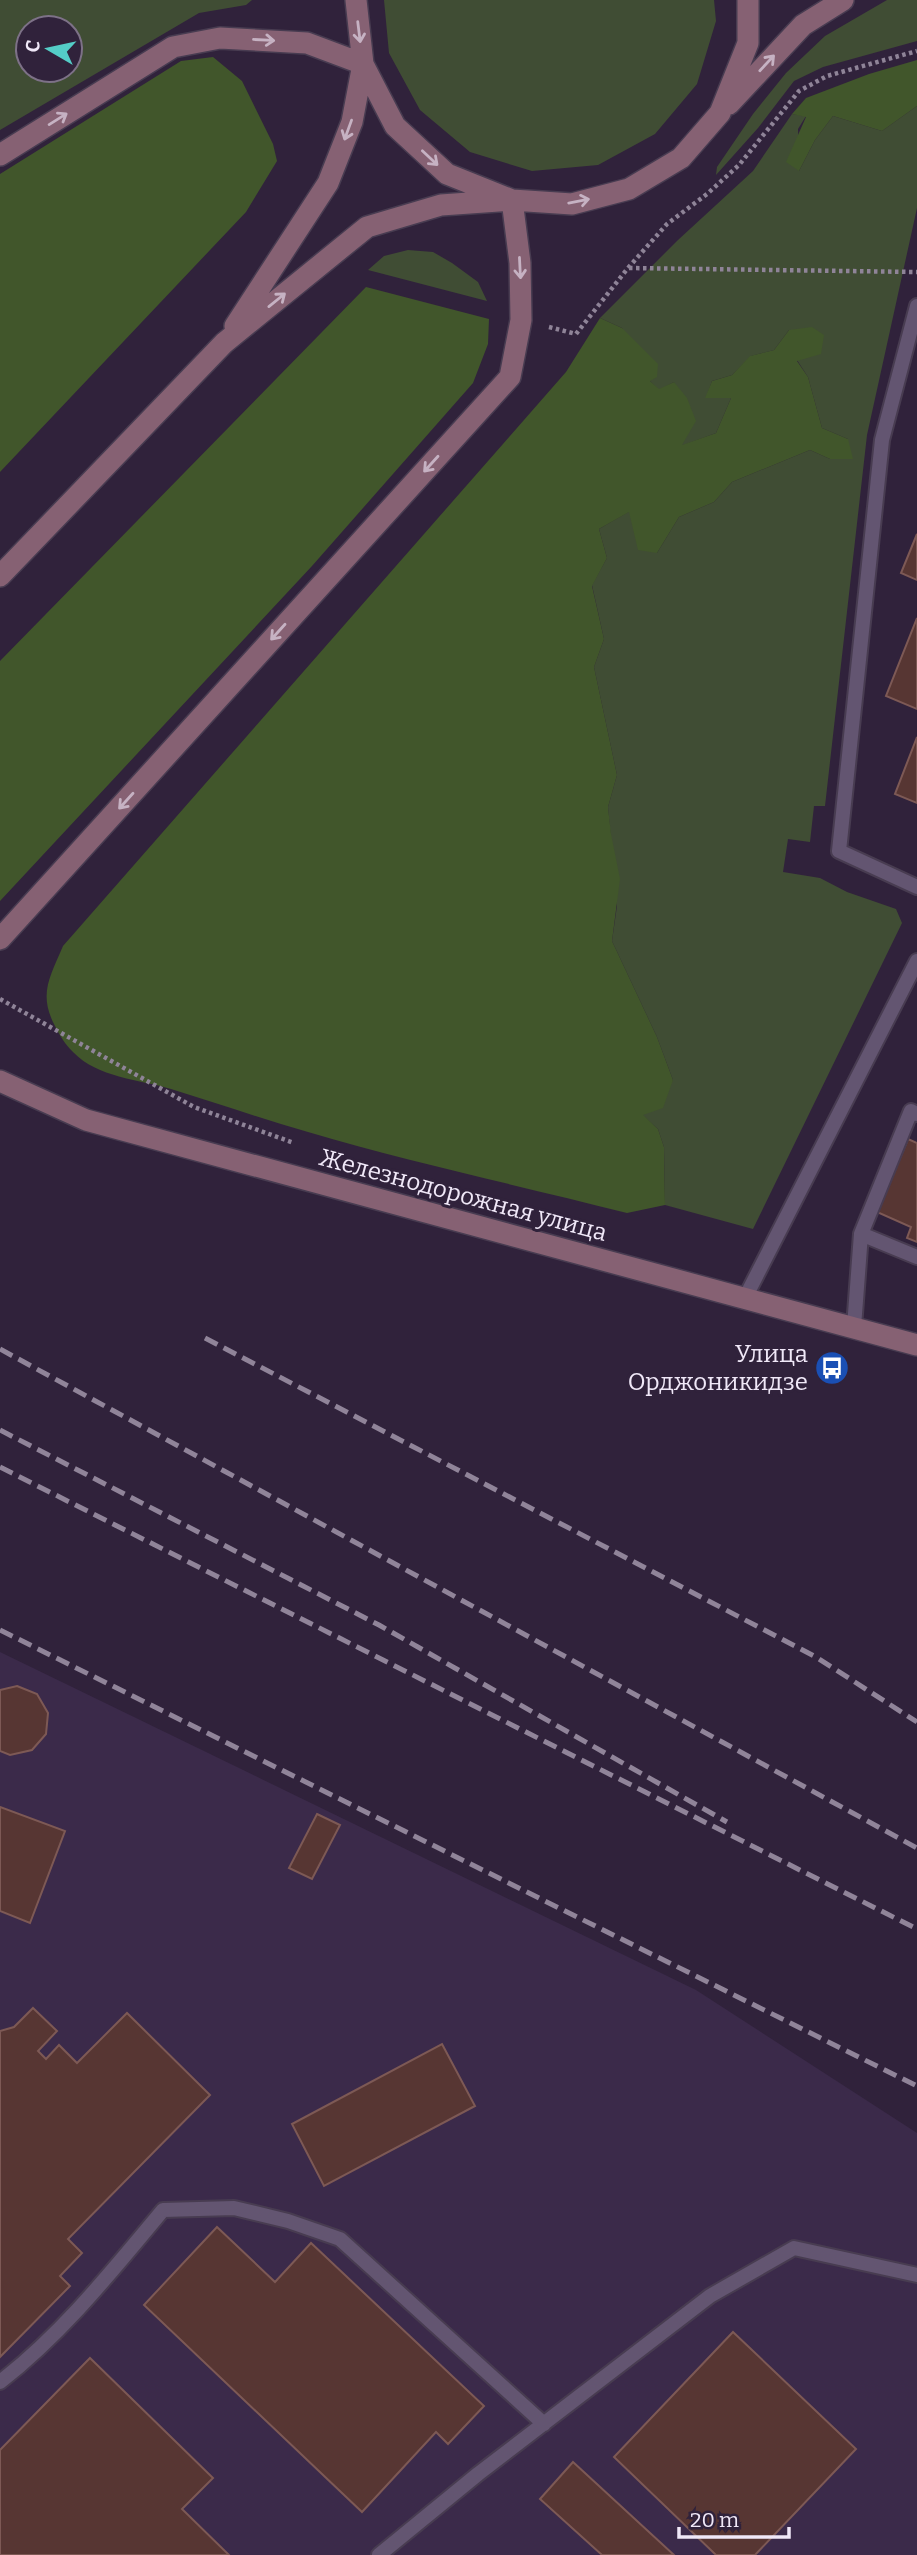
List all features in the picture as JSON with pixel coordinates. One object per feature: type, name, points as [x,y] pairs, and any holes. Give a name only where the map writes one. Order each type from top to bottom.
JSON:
[{"type":"main road","points":[[224,342],[328,183],[352,122],[363,64],[356,0]]},
{"type":"main road","points":[[720,113],[748,43],[748,0]]},
{"type":"main road","points":[[0,576],[224,342],[368,227],[442,205],[512,200],[572,204],[629,189],[681,158],[803,25],[843,0]]},
{"type":"main road","points":[[0,155],[173,47],[220,38],[307,43],[363,64],[395,126],[447,174],[512,200]]},
{"type":"main road","points":[[0,939],[510,377],[521,320],[520,263],[512,200]]},
{"type":"main road","name":"Железнодорожная улица","points":[[0,1081],[86,1120],[917,1345]]},
{"type":"lane","points":[[917,306],[882,440],[839,851],[917,887]]},
{"type":"lane","points":[[745,1298],[917,961]]},
{"type":"lane","points":[[855,1327],[860,1234],[911,1111],[917,1114]]},
{"type":"lane","points":[[860,1234],[917,1257]]},
{"type":"lane","points":[[0,2382],[89,2300],[163,2210],[234,2207],[288,2221],[340,2239],[544,2424]]},
{"type":"lane","points":[[379,2555],[478,2474],[710,2296],[793,2248],[917,2275]]},
{"type":"path","points":[[521,320],[576,334],[667,224],[708,194],[739,165],[799,92],[827,76],[917,51]]},
{"type":"path","points":[[628,268],[917,272]]},
{"type":"path","points":[[0,999],[194,1107],[295,1143]]},
{"type":"shaded area","points":[[0,1652],[696,1990],[917,2133],[917,2555],[0,2555]]},
{"type":"green space","points":[[0,0],[252,0],[246,5],[199,13],[84,81],[84,14],[14,14],[14,84],[78,84],[0,130]]},
{"type":"green space","points":[[384,0],[714,0],[716,21],[697,84],[655,134],[598,165],[532,171],[470,152],[420,110],[389,53]]},
{"type":"green space","points":[[887,0],[917,0],[917,41],[823,67],[794,81],[758,128],[716,175],[717,167],[753,114],[786,73],[825,36]]},
{"type":"green space","points":[[213,57],[242,81],[273,144],[277,161],[246,212],[0,472],[0,174],[181,61]]},
{"type":"green space","points":[[917,60],[917,106],[882,131],[833,116],[815,140],[799,171],[786,162],[806,117],[792,114],[806,98],[869,74]]},
{"type":"green space","points":[[917,106],[917,208],[867,435],[825,806],[814,806],[810,842],[788,839],[783,872],[820,878],[847,892],[896,909],[902,923],[753,1229],[665,1205],[664,1147],[658,1129],[642,1115],[673,1080],[657,1037],[612,941],[617,906],[608,807],[617,775],[594,667],[604,639],[592,585],[607,558],[599,529],[630,511],[657,553],[679,517],[714,502],[732,482],[810,450],[830,459],[848,439],[822,428],[808,377],[797,360],[789,330],[774,350],[751,356],[732,375],[712,381],[706,398],[731,398],[716,433],[681,446],[674,382],[659,390],[650,381],[622,328],[600,318],[678,240],[753,171],[792,114],[806,116],[798,129],[799,171],[815,140],[833,116],[882,131]]},
{"type":"green space","points":[[408,250],[433,252],[452,263],[478,282],[487,301],[368,270],[384,256]]},
{"type":"green space","points":[[366,287],[489,319],[488,344],[473,383],[312,566],[0,901],[0,661]]},
{"type":"green space","points":[[600,318],[622,328],[658,364],[657,377],[650,381],[659,389],[674,382],[687,398],[696,421],[682,445],[716,433],[731,398],[705,398],[712,381],[732,375],[750,356],[774,350],[789,330],[812,327],[824,335],[821,354],[797,361],[808,377],[822,428],[848,439],[853,459],[830,459],[810,450],[732,482],[714,502],[679,517],[657,553],[638,550],[629,512],[599,529],[607,558],[592,586],[604,639],[594,667],[617,775],[608,807],[620,879],[612,941],[657,1037],[673,1080],[663,1108],[643,1115],[658,1129],[664,1147],[665,1205],[627,1213],[427,1164],[119,1076],[83,1061],[61,1037],[47,1004],[48,986],[63,946],[566,372]]},
{"type":"building","points":[[917,534],[917,580],[901,573]]},
{"type":"building","points":[[917,618],[917,709],[886,696]]},
{"type":"building","points":[[917,737],[917,803],[895,794]]},
{"type":"building","points":[[908,1139],[917,1143],[917,1242],[907,1238],[911,1227],[877,1212]]},
{"type":"building","points":[[17,1686],[37,1694],[48,1713],[46,1734],[32,1750],[10,1755],[0,1751],[0,1690]]},
{"type":"building","points":[[0,1807],[65,1831],[30,1923],[0,1911]]},
{"type":"building","points":[[317,1814],[340,1825],[312,1879],[289,1868]]},
{"type":"building","points":[[33,2008],[57,2031],[38,2051],[46,2059],[59,2045],[77,2063],[127,2013],[210,2095],[68,2239],[82,2253],[60,2276],[70,2286],[0,2357],[0,2031],[14,2027]]},
{"type":"building","points":[[442,2044],[475,2106],[324,2186],[292,2124]]},
{"type":"building","points":[[217,2227],[275,2282],[311,2243],[484,2406],[448,2444],[436,2432],[362,2512],[144,2305]]},
{"type":"building","points":[[733,2332],[856,2449],[755,2555],[716,2555],[614,2457]]},
{"type":"building","points":[[90,2358],[213,2478],[182,2509],[229,2555],[0,2555],[0,2450]]},
{"type":"building","points":[[573,2462],[674,2555],[602,2555],[540,2499]]},
{"type":"railway","points":[[205,1338],[816,1657],[917,1722]]},
{"type":"railway","points":[[0,1349],[917,1848]]},
{"type":"railway","points":[[0,1430],[379,1625],[727,1822]]},
{"type":"railway","points":[[0,1467],[917,1929]]},
{"type":"railway","points":[[0,1630],[917,2086]]},
{"type":"place","name":"Улица Орджоникидзе","points":[[832,1368]]}]
